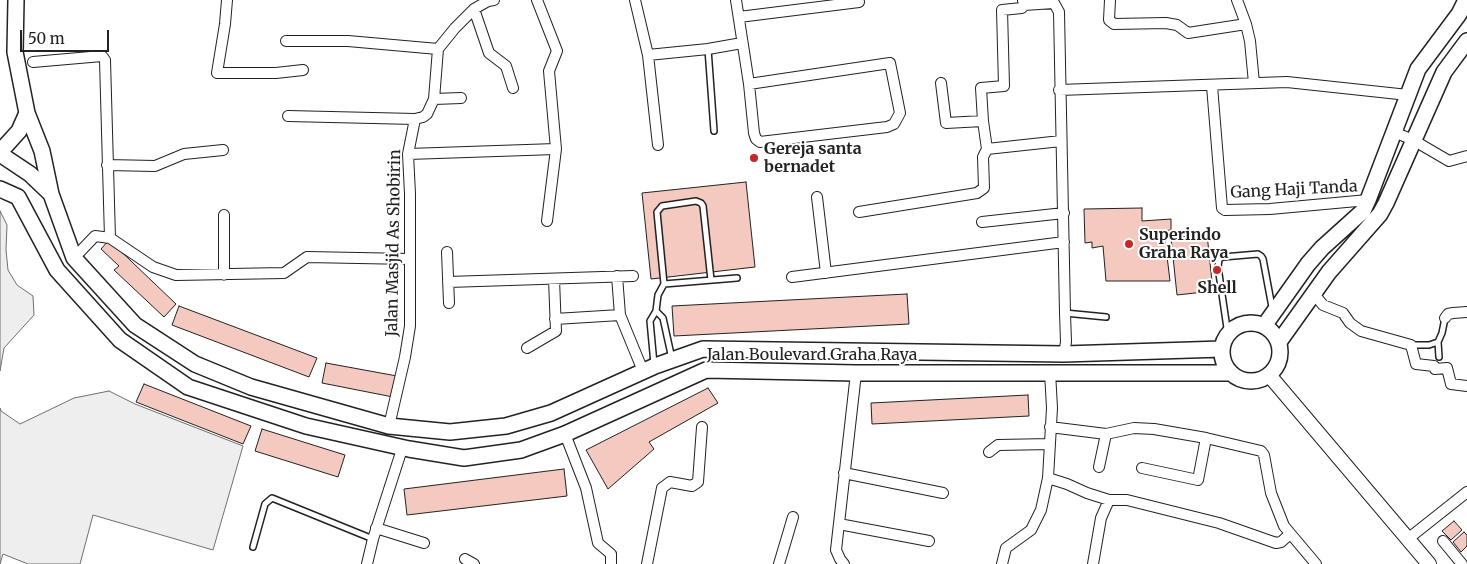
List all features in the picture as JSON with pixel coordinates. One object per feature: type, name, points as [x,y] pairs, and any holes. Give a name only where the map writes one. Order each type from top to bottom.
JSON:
[{"type":"main road","points":[[16,0],[15,52],[26,113],[42,151],[51,194]]},
{"type":"main road","points":[[1264,326],[1308,264],[1322,248],[1356,218],[1368,200],[1418,69],[1466,0]]},
{"type":"main road","points":[[1279,342],[1351,246],[1380,214],[1444,72],[1467,41]]},
{"type":"main road","points":[[0,153],[19,131],[26,113]]},
{"type":"main road","name":"Jalan Boulevard Graha Raya","points":[[0,153],[30,174],[51,194],[77,262],[135,325],[196,364],[251,387],[389,426],[450,432],[506,426],[551,413],[672,359],[703,349],[1064,354],[1225,342]]},
{"type":"main road","name":"Jalan Boulevard Graha Raya","points":[[0,189],[18,197],[61,274],[120,340],[188,387],[306,426],[464,458],[521,450],[565,434],[706,370],[856,373],[1232,373]]},
{"type":"main road","points":[[1338,235],[1351,246]]},
{"type":"main road","points":[[61,274],[77,262]]},
{"type":"main road","points":[[1248,323],[1264,326],[1273,332],[1279,342],[1281,351],[1279,360],[1269,375],[1254,381],[1238,378],[1224,362],[1225,342],[1240,325],[1248,323]]},
{"type":"main road","points":[[703,349],[706,370]]},
{"type":"street","points":[[227,0],[217,73],[276,73],[303,70]]},
{"type":"street","points":[[288,116],[415,119],[427,114],[434,99],[438,49],[455,28],[474,10],[488,1],[494,0]]},
{"type":"street","points":[[537,0],[557,51],[549,70],[556,149],[547,221]]},
{"type":"street","points":[[635,0],[648,55],[658,145]]},
{"type":"street","points":[[736,0],[749,84],[754,134],[760,142],[886,127],[894,124],[900,113],[890,63],[749,84]]},
{"type":"street","points":[[1110,0],[1109,20],[1114,24],[1166,23],[1177,25],[1188,33],[1246,24]]},
{"type":"street","points":[[1237,0],[1250,41],[1254,83]]},
{"type":"street","points":[[739,17],[860,2]]},
{"type":"street","points":[[858,212],[977,193],[984,188],[983,157],[987,149],[981,88],[1004,86],[1002,10],[1022,8],[1024,2],[1056,2],[1059,12],[1059,90],[1064,213],[1066,342],[1064,354]]},
{"type":"street","points":[[474,10],[489,53],[506,66],[513,88]]},
{"type":"street","points":[[286,41],[348,40],[438,49]]},
{"type":"street","points":[[648,55],[708,50],[742,43]]},
{"type":"street","points":[[33,62],[102,56],[105,60],[110,238]]},
{"type":"street","points":[[1059,90],[1286,82],[1408,95]]},
{"type":"street","points":[[941,83],[946,123],[984,121]]},
{"type":"street","name":"Gang Haji Tanda","points":[[1212,86],[1222,208],[1225,210],[1270,208],[1368,200]]},
{"type":"street","points":[[434,99],[461,98]]},
{"type":"street","name":"Jalan Masjid As Shobirin","points":[[389,426],[410,326],[408,154],[415,119]]},
{"type":"street","points":[[1394,132],[1413,140],[1449,161],[1467,156]]},
{"type":"street","points":[[987,149],[1061,141]]},
{"type":"street","points":[[408,154],[556,149]]},
{"type":"street","points":[[107,165],[155,166],[184,154],[223,150]]},
{"type":"street","points":[[818,197],[826,273]]},
{"type":"street","points":[[982,222],[1064,213]]},
{"type":"street","points":[[224,215],[224,274]]},
{"type":"street","points":[[77,262],[96,236],[110,238],[153,267],[176,275],[284,273],[307,257],[410,259]]},
{"type":"street","points":[[792,277],[1064,242]]},
{"type":"street","points":[[447,252],[449,303]]},
{"type":"street","points":[[617,276],[620,315],[649,369]]},
{"type":"street","points":[[448,282],[633,276]]},
{"type":"street","points":[[527,348],[556,331],[554,278]]},
{"type":"street","points":[[1314,294],[1323,305],[1343,313],[1350,323],[1361,331],[1411,345],[1416,364],[1434,366],[1435,369],[1447,368],[1451,384],[1467,386]]},
{"type":"street","points":[[1445,318],[1448,314],[1467,312]]},
{"type":"street","points":[[555,319],[620,315]]},
{"type":"street","points":[[1002,564],[1006,548],[1031,530],[1041,510],[1048,478],[1052,408],[1050,372]]},
{"type":"street","points":[[844,564],[836,550],[856,373]]},
{"type":"street","points":[[1269,375],[1409,538],[1429,564]]},
{"type":"street","points":[[647,564],[662,488],[670,482],[692,486],[698,482],[702,427]]},
{"type":"street","points":[[1050,427],[1106,434],[1134,428],[1144,428],[1206,438],[1263,452],[1271,493],[1278,513],[1290,534],[1316,564]]},
{"type":"street","points":[[565,434],[586,488],[598,544],[611,554],[611,564]]},
{"type":"street","points":[[1099,467],[1106,434]]},
{"type":"street","points":[[1142,468],[1198,480],[1206,438]]},
{"type":"street","points":[[989,452],[998,445],[1050,444]]},
{"type":"street","points":[[367,564],[376,528],[404,446]]},
{"type":"street","points":[[844,473],[943,493]]},
{"type":"street","points":[[1048,478],[1109,500],[1127,500],[1219,523],[1276,543],[1281,542],[1290,534]]},
{"type":"street","points":[[1409,538],[1467,492]]},
{"type":"street","points":[[1092,564],[1101,518],[1109,500]]},
{"type":"street","points":[[779,564],[793,516]]},
{"type":"street","points":[[839,524],[929,541]]},
{"type":"street","points":[[376,528],[424,543]]},
{"type":"street","points":[[1443,541],[1462,564]]},
{"type":"lane","points":[[708,50],[714,131]]},
{"type":"lane","points":[[649,369],[650,322],[656,311],[658,295],[664,284],[657,212],[662,206],[696,200],[703,206],[711,280]]},
{"type":"lane","points":[[1225,342],[1218,267],[1220,259],[1223,257],[1258,254],[1261,256],[1274,312]]},
{"type":"lane","points":[[664,284],[737,278]]},
{"type":"lane","points":[[656,311],[663,318],[672,359]]},
{"type":"lane","points":[[1065,313],[1106,317]]},
{"type":"lane","points":[[650,322],[663,318]]},
{"type":"lane","points":[[1439,357],[1438,342],[1445,318]]},
{"type":"lane","points":[[1411,345],[1429,345],[1438,342]]},
{"type":"lane","points":[[253,547],[265,504],[272,498],[373,539]]},
{"type":"shaded area","points":[[0,211],[7,225],[6,250],[8,270],[17,285],[33,296],[34,315],[4,348],[0,371]]},
{"type":"shaded area","points":[[109,391],[135,404],[243,446],[213,550],[93,515],[80,564],[28,564],[3,554],[0,564],[0,408],[1,411],[20,424],[74,398]]},
{"type":"building","points":[[746,182],[755,267],[651,279],[642,193]]},
{"type":"building","name":"Superindo Graha Raya","points":[[1142,208],[1142,221],[1171,219],[1171,230],[1164,231],[1170,281],[1106,281],[1103,246],[1092,248],[1092,242],[1085,243],[1084,209]]},
{"type":"building","points":[[1207,234],[1213,291],[1177,295],[1171,238]]},
{"type":"building","points":[[109,240],[176,304],[164,317],[114,270],[119,266],[101,249]]},
{"type":"building","points":[[907,294],[909,324],[674,336],[672,306]]},
{"type":"building","points":[[179,306],[317,358],[309,377],[172,325]]},
{"type":"building","points":[[326,363],[397,376],[393,397],[322,383]]},
{"type":"building","points":[[144,384],[251,426],[243,444],[136,402]]},
{"type":"building","points":[[708,388],[718,403],[649,442],[654,449],[608,489],[586,450]]},
{"type":"building","points":[[1028,395],[1029,416],[872,424],[871,403]]},
{"type":"building","points":[[262,429],[345,455],[338,477],[255,451]]},
{"type":"building","points":[[564,469],[567,496],[407,515],[404,489]]},
{"type":"building","points":[[1454,521],[1462,530],[1451,540],[1442,531]]},
{"type":"building","points":[[1464,532],[1467,535],[1467,546],[1461,552],[1453,542]]},
{"type":"place","name":"Gereja santa bernadet","points":[[754,158]]},
{"type":"place","name":"Superindo Graha Raya","points":[[1129,244]]},
{"type":"place","name":"Shell","points":[[1217,270]]}]
